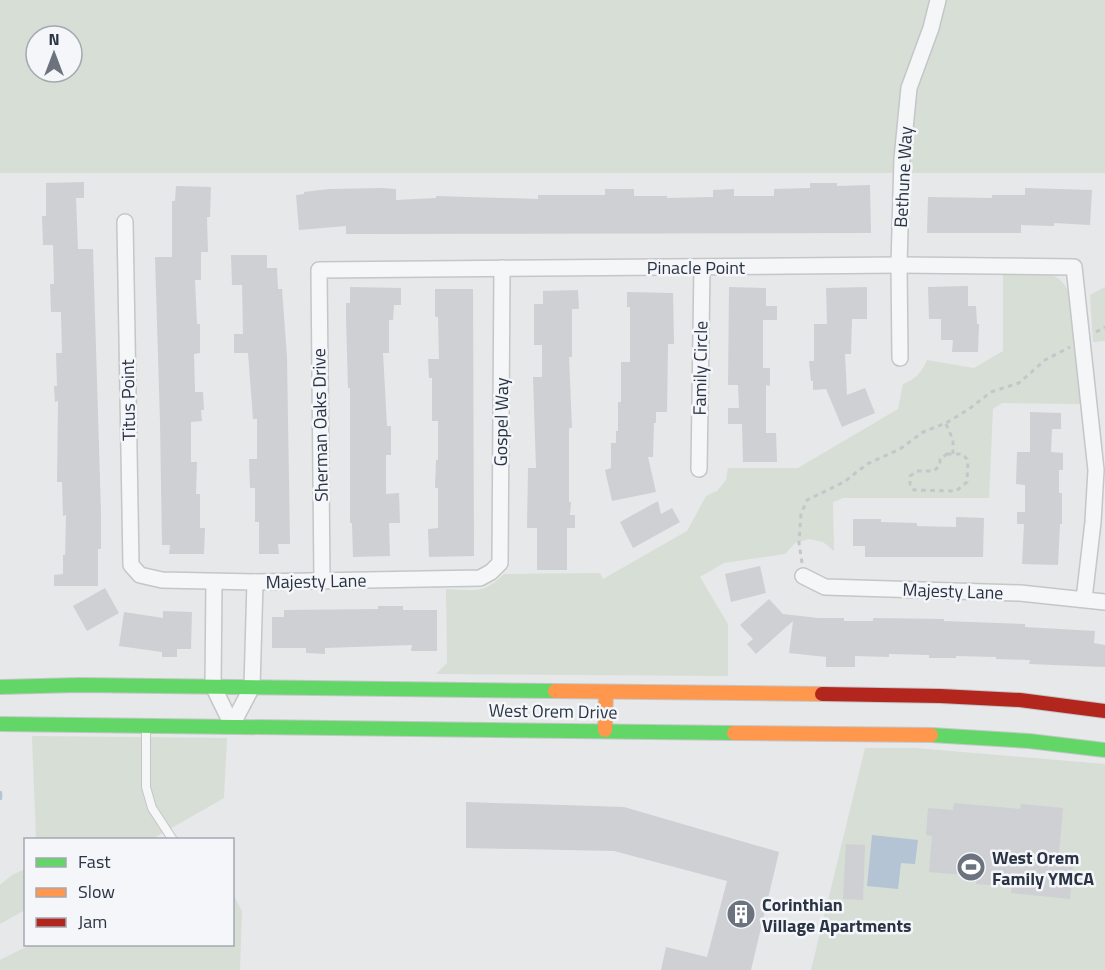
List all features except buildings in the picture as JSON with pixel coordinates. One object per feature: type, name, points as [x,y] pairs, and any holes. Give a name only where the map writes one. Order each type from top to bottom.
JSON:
[{"type":"main road","name":"West Orem Drive","points":[[0,687],[213,686],[940,696],[1020,700],[1105,711]]},
{"type":"main road","points":[[605,730],[606,692]]},
{"type":"main road","name":"West Orem Drive","points":[[0,724],[945,735],[1029,741],[1105,750]]},
{"type":"street","name":"Bethune Way","points":[[900,358],[899,266],[902,159],[909,88],[931,28],[938,0]]},
{"type":"street","name":"Titus Point","points":[[125,222],[131,565],[140,575]]},
{"type":"street","name":"Family Circle","points":[[699,469],[702,267]]},
{"type":"street","name":"Pinacle Point","points":[[319,270],[1074,267],[1083,342]]},
{"type":"street","name":"Gospel Way","points":[[491,572],[500,563],[502,268]]},
{"type":"street","name":"Sherman Oaks Drive","points":[[319,270],[322,581]]},
{"type":"street","points":[[1083,342],[1096,470],[1094,522],[1084,599]]},
{"type":"street","name":"Majesty Lane","points":[[140,575],[162,580],[255,582],[480,578],[491,572]]},
{"type":"street","name":"Majesty Lane","points":[[803,576],[825,587],[954,590],[1105,602]]},
{"type":"street","points":[[214,582],[213,686],[232,725]]},
{"type":"street","points":[[232,725],[252,687],[255,582]]},
{"type":"lane","points":[[147,725],[146,787],[152,808],[172,838]]},
{"type":"path","points":[[803,576],[799,543],[801,514],[807,501],[844,482],[867,464],[900,449],[923,432],[946,423],[969,410],[991,392],[1019,383],[1045,360],[1083,342],[1105,327]]},
{"type":"path","points":[[946,423],[952,440],[952,454]]},
{"type":"path","points":[[947,454],[952,454],[962,454],[968,460],[967,483],[956,491],[914,490],[910,486],[910,476],[916,471],[934,471],[940,465],[940,459],[947,454]]},
{"type":"shaded area","points":[[0,0],[1105,0],[1105,173],[0,173]]},
{"type":"shaded area","points":[[1042,272],[1058,278],[1064,284],[1069,293],[1081,404],[1002,403],[993,409],[989,498],[843,498],[833,502],[834,551],[823,542],[809,539],[795,543],[785,554],[724,563],[700,577],[728,624],[728,676],[436,674],[447,663],[446,589],[477,590],[497,581],[504,574],[600,573],[603,579],[687,531],[706,496],[717,491],[726,480],[728,468],[798,468],[898,409],[903,384],[918,375],[927,360],[974,368],[1003,351],[1003,273]]},
{"type":"shaded area","points":[[1105,287],[1105,341],[1093,342],[1090,295]]},
{"type":"shaded area","points":[[32,736],[227,738],[224,798],[154,838],[36,838]]},
{"type":"shaded area","name":"West Orem Family YMCA","points":[[865,748],[915,748],[1105,764],[1105,970],[811,970]]},
{"type":"shaded area","points":[[24,869],[24,911],[0,924],[0,885],[12,875]]},
{"type":"shaded area","points":[[234,896],[242,911],[240,970],[0,970],[0,960],[28,946],[234,946]]},
{"type":"water","points":[[872,835],[918,840],[915,864],[901,863],[898,889],[867,886]]},
{"type":"waterway","points":[[0,793],[0,798]]},
{"type":"traffic: fast","points":[[0,687],[80,685],[555,691]]},
{"type":"traffic: fast","points":[[0,724],[734,733]]},
{"type":"traffic: fast","points":[[931,735],[1029,741],[1105,750]]},
{"type":"traffic: slow","points":[[555,691],[822,694]]},
{"type":"traffic: slow","points":[[605,730],[606,692]]},
{"type":"traffic: slow","points":[[734,733],[931,735]]},
{"type":"traffic: jam","points":[[822,694],[1020,700],[1105,711]]},
{"type":"place","name":"West Orem Family YMCA","points":[[971,867]]},
{"type":"place","name":"Corinthian Village Apartments","points":[[741,914]]}]
